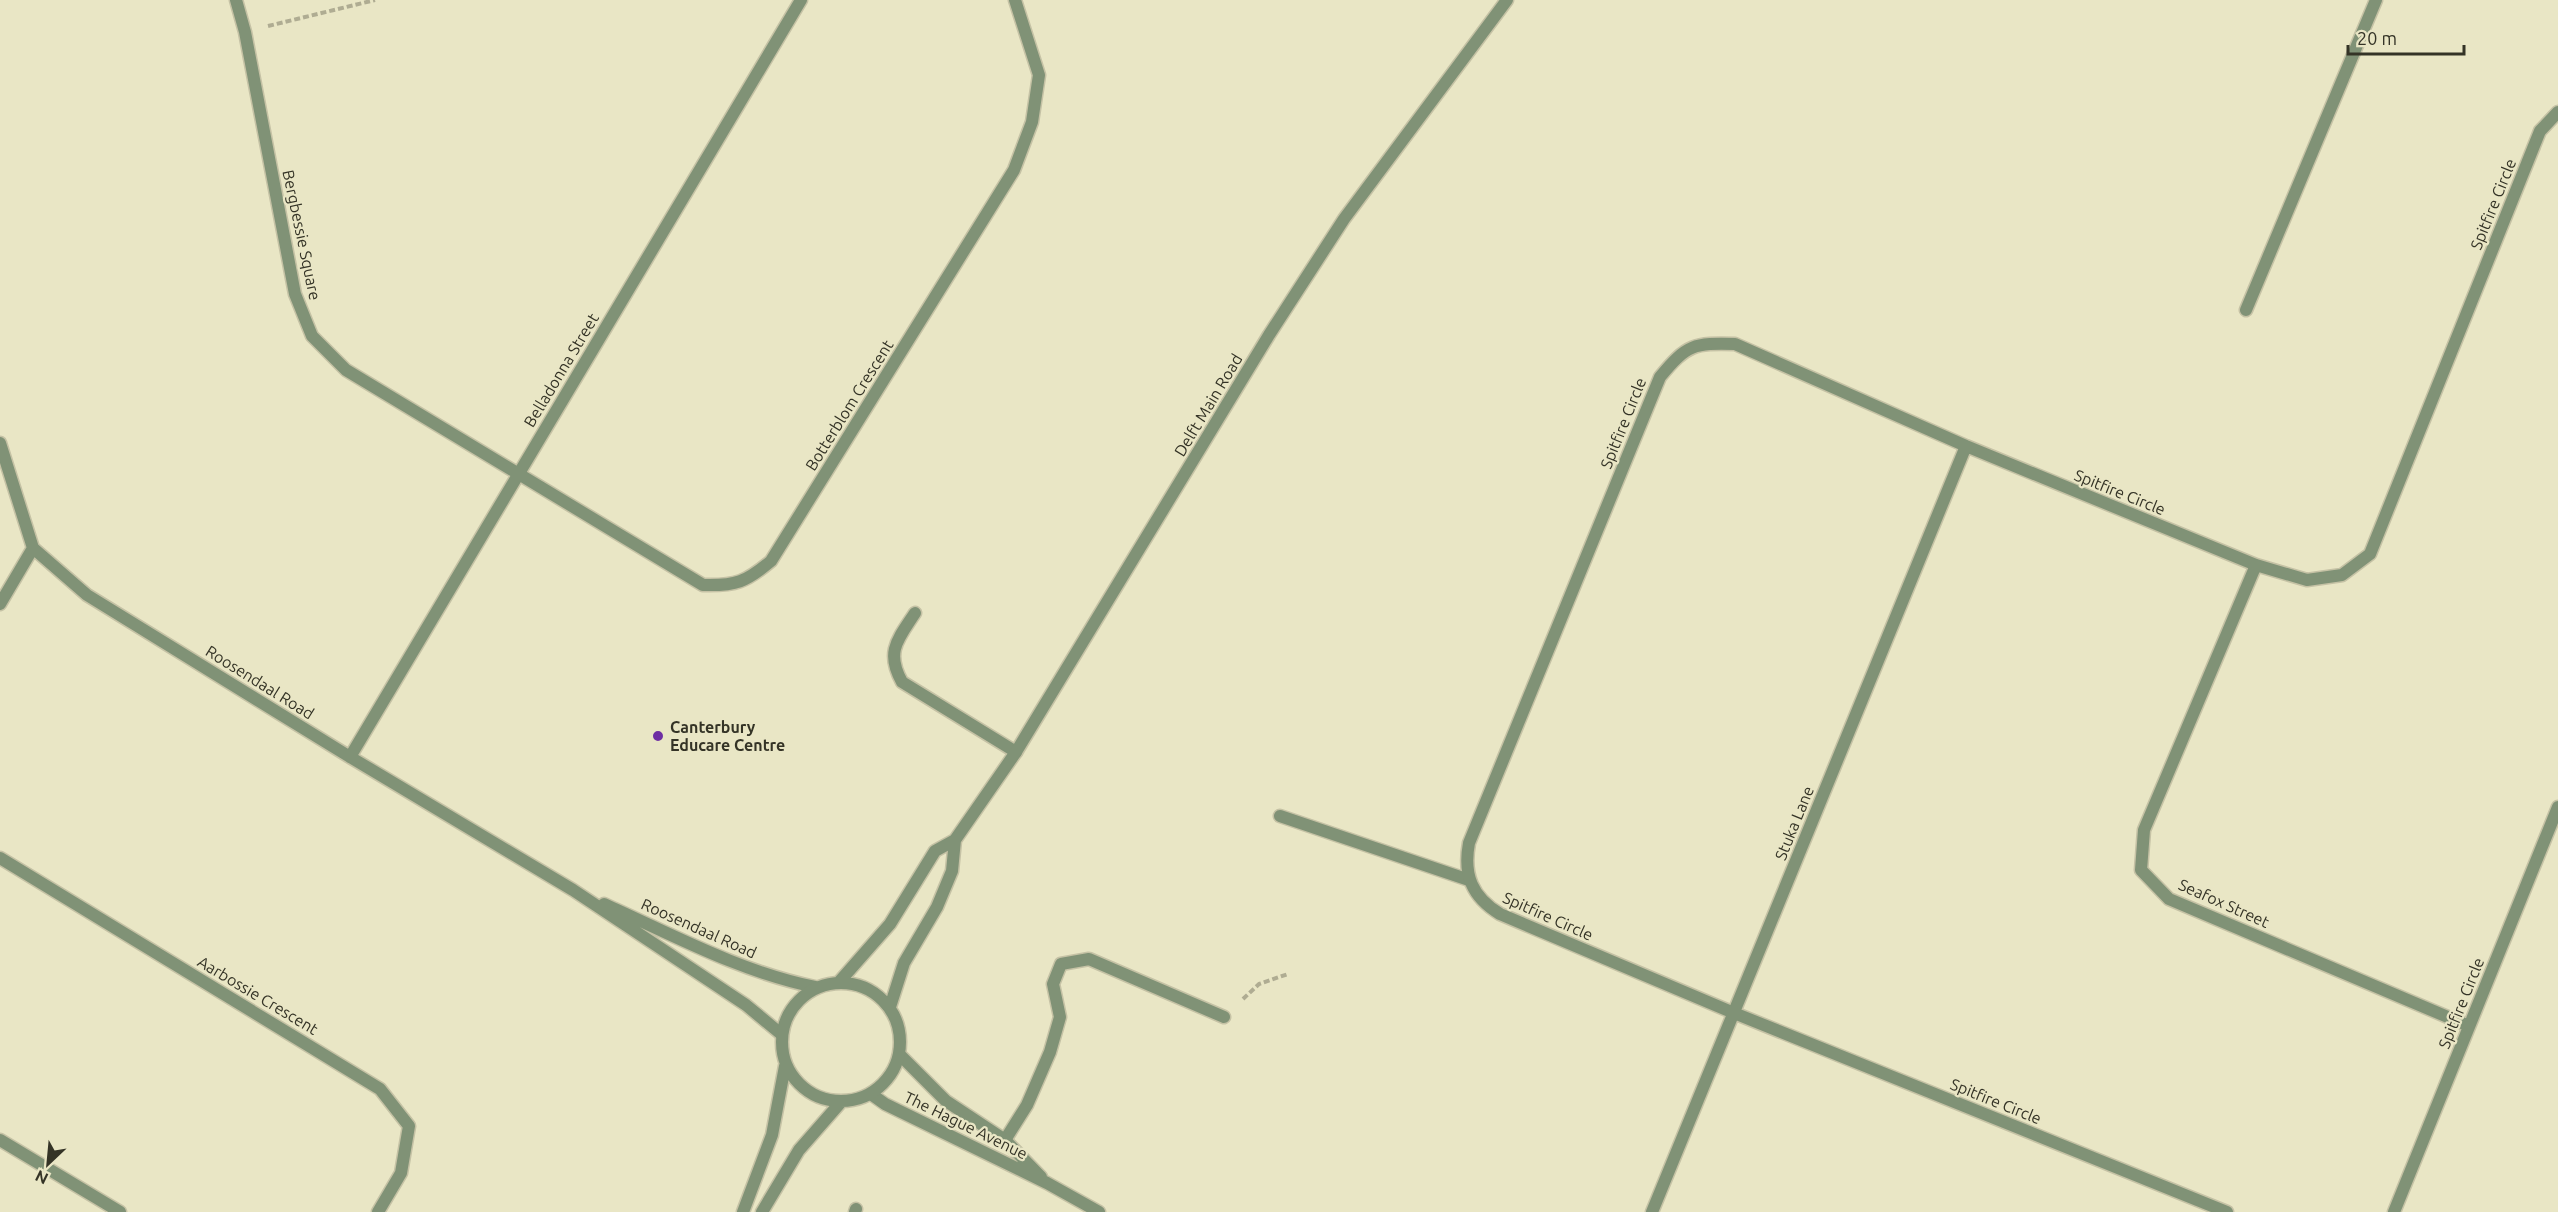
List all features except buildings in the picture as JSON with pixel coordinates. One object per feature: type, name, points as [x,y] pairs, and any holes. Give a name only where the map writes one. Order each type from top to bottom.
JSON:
[{"type":"street","name":"Bergbessie Square","points":[[236,0],[245,32],[295,294],[312,336],[346,370],[518,474]]},
{"type":"street","name":"Belladonna Street","points":[[350,757],[801,0]]},
{"type":"street","name":"Botterblom Crescent","points":[[518,474],[703,585],[729,585],[749,579],[771,561],[1014,170],[1032,122],[1039,75],[1015,0]]},
{"type":"street","name":"Delft Main Road","points":[[890,1006],[904,963],[937,907],[952,871],[956,840],[1016,752],[1269,335],[1338,229],[1507,0]]},
{"type":"street","points":[[2246,310],[2376,0]]},
{"type":"street","name":"Spitfire Circle","points":[[2227,1212],[1734,1013],[1500,914],[1481,900],[1469,880],[1466,868],[1469,843],[1660,377],[1679,354],[1704,343],[1735,344],[1966,446],[2256,565],[2307,580],[2342,575],[2370,554],[2541,131],[2558,112]]},
{"type":"street","points":[[0,443],[33,548],[0,604]]},
{"type":"street","name":"Stuka Lane","points":[[1652,1212],[1966,446]]},
{"type":"street","name":"Roosendaal Road","points":[[33,548],[87,595],[350,757],[573,890],[746,1005],[781,1034]]},
{"type":"street","name":"Seafox Street","points":[[2256,565],[2144,830],[2141,870],[2169,899],[2469,1026]]},
{"type":"street","points":[[915,613],[892,653],[894,667],[902,681],[1016,752]]},
{"type":"street","name":"Spitfire Circle","points":[[2394,1212],[2558,807]]},
{"type":"street","points":[[1280,816],[1469,880]]},
{"type":"street","name":"Delft Main Road","points":[[840,981],[890,924],[935,851],[956,840]]},
{"type":"street","name":"Aarbossie Crescent","points":[[0,858],[380,1089],[409,1126],[401,1173],[378,1212]]},
{"type":"street","name":"Roosendaal Road","points":[[573,890],[745,966],[776,978],[815,987]]},
{"type":"street","points":[[1005,1140],[1027,1105],[1050,1052],[1060,1017],[1053,984],[1061,964],[1089,959],[1224,1017]]},
{"type":"street","points":[[742,1212],[772,1135],[785,1066],[781,1034],[792,1006],[815,987],[840,981],[868,988],[890,1006],[900,1030],[900,1055],[890,1078],[871,1094],[841,1102],[808,1093],[785,1066]]},
{"type":"street","name":"The Hague Avenue","points":[[900,1055],[946,1101],[1005,1140],[1047,1183]]},
{"type":"street","name":"The Hague Avenue","points":[[871,1094],[996,1160],[1047,1183],[1099,1212]]},
{"type":"street","points":[[762,1212],[799,1150],[841,1102]]},
{"type":"street","points":[[0,1140],[120,1212]]},
{"type":"path","points":[[245,32],[375,0]]},
{"type":"path","points":[[1224,1017],[1259,984],[1288,974]]},
{"type":"place","name":"Canterbury Educare Centre","points":[[658,736]]}]
